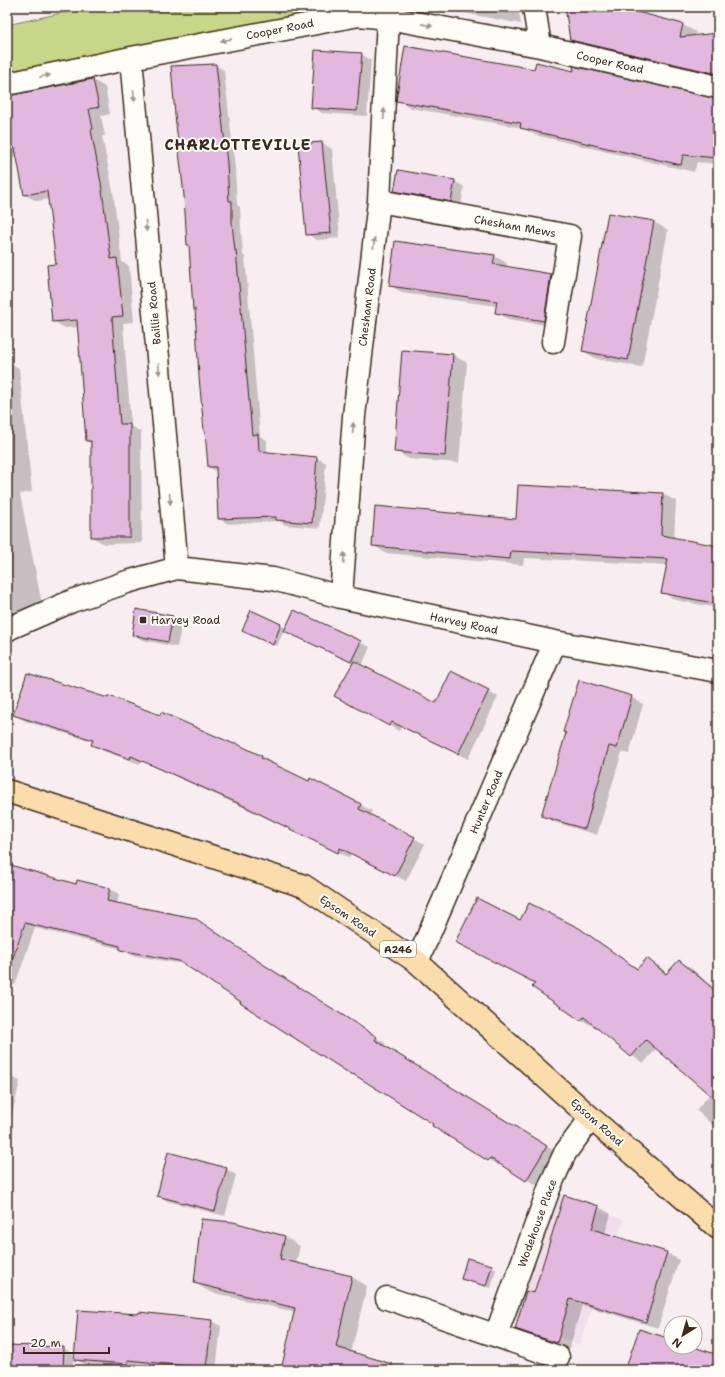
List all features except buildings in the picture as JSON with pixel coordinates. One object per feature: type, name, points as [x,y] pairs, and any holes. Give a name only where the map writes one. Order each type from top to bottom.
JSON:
[{"type":"main road","name":"Epsom Road","points":[[7,791],[304,886],[417,962],[591,1118],[718,1228]]},
{"type":"street","points":[[534,7],[540,46]]},
{"type":"street","name":"Cooper Road","points":[[7,84],[131,58],[359,15],[388,18],[540,46],[718,87]]},
{"type":"street","name":"Chesham Road","points":[[342,597],[354,416],[379,201],[388,18]]},
{"type":"street","name":"Baillie Road","points":[[131,58],[177,568]]},
{"type":"street","name":"Chesham Mews","points":[[379,201],[570,236],[553,342]]},
{"type":"street","name":"Harvey Road","points":[[7,630],[72,601],[127,582],[177,568],[272,579],[342,597],[555,642],[718,671]]},
{"type":"street","name":"Hunter Road","points":[[417,962],[555,642]]},
{"type":"street","name":"Wodehouse Place","points":[[496,1335],[550,1186],[564,1153],[591,1118]]},
{"type":"street","points":[[388,1298],[558,1357]]},
{"type":"shaded area","points":[[559,1196],[624,1220],[579,1345],[514,1321]]},
{"type":"green space","points":[[89,7],[358,7],[7,84],[7,25]]},
{"type":"place","name":"Harvey Road","points":[[143,620]]},
{"type":"district","name":"CHARLOTTEVILLE","points":[[238,145]]}]
